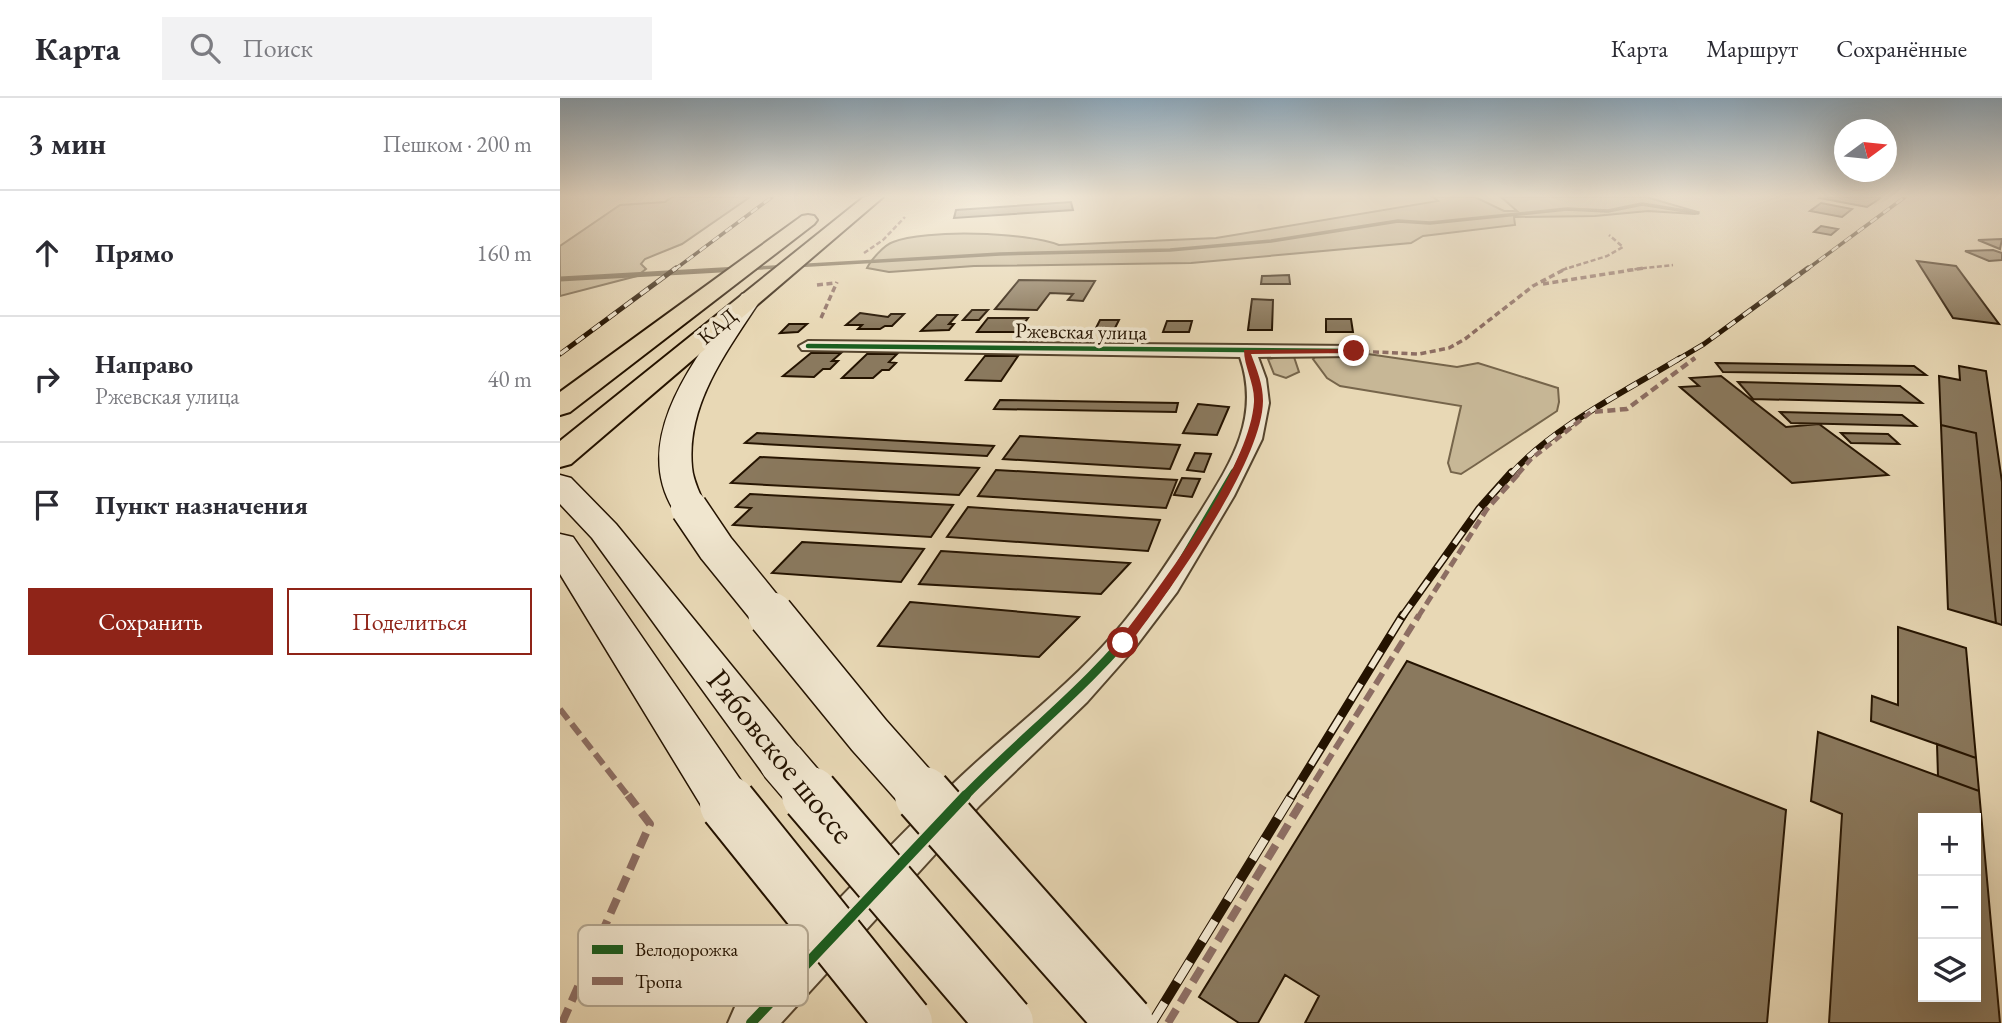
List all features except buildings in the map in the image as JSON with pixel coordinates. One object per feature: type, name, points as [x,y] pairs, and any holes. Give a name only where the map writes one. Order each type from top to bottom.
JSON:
[{"type":"highway","name":"КАД","points":[[560,406],[781,240]]},
{"type":"highway","name":"КАД","points":[[560,457],[821,240]]},
{"type":"main road","points":[[750,299],[683,406],[676,434],[676,469],[689,508],[716,548],[869,735],[1125,1023]]},
{"type":"main road","name":"Рябовское шоссе","points":[[560,485],[604,531],[782,762],[1005,1023]]},
{"type":"main road","points":[[560,544],[728,804],[904,1023]]},
{"type":"street","name":"Ржевская улица","points":[[808,346],[1354,351]]},
{"type":"street","points":[[808,963],[967,794],[1086,683],[1123,643],[1167,586],[1222,496],[1251,439],[1258,403],[1257,379],[1247,352]]},
{"type":"street","points":[[751,1023],[767,1006]]},
{"type":"shaded area","points":[[569,240],[688,240],[645,259],[641,264],[646,269],[637,276],[560,296],[560,246]]},
{"type":"shaded area","points":[[901,240],[1040,240],[1059,245],[1167,240],[1416,240],[1411,243],[1191,263],[974,266],[889,272],[867,268],[889,244]]},
{"type":"shaded area","points":[[1361,353],[1457,367],[1478,363],[1558,388],[1557,411],[1461,474],[1451,472],[1448,463],[1461,406],[1340,386],[1327,378],[1313,359],[1318,354]]},
{"type":"shaded area","points":[[1289,355],[1294,357],[1299,372],[1286,378],[1274,374],[1268,359]]},
{"type":"waterway","points":[[725,270],[1000,254],[1170,250],[1276,240]]},
{"type":"waterway","points":[[560,279],[756,268]]},
{"type":"railway","points":[[674,270],[714,240]]},
{"type":"railway","points":[[1806,270],[1846,240]]},
{"type":"railway","points":[[560,354],[676,268]]},
{"type":"railway","points":[[1677,360],[1704,344],[1808,268]]},
{"type":"railway","points":[[1511,474],[1569,425],[1680,358]]},
{"type":"railway","points":[[1402,617],[1479,509],[1512,472]]},
{"type":"railway","points":[[1291,797],[1403,615]]},
{"type":"railway","points":[[1152,1023],[1292,795]]},
{"type":"marked path","points":[[864,253],[883,240]]},
{"type":"marked path","points":[[1354,351],[1419,354],[1449,348],[1472,334],[1500,309],[1547,277],[1562,269],[1607,256],[1623,247],[1615,240]]},
{"type":"marked path","points":[[1543,284],[1613,271],[1673,265]]},
{"type":"marked path","points":[[821,318],[837,282]]},
{"type":"marked path","points":[[817,285],[834,283]]},
{"type":"marked path","points":[[1168,1023],[1337,744],[1487,509],[1531,459],[1591,412],[1627,409],[1695,358]]},
{"type":"marked path","points":[[560,709],[650,824],[605,925]]},
{"type":"marked path","points":[[562,1023],[578,987]]},
{"type":"cycle path","points":[[808,346],[1354,351]]},
{"type":"cycle path","points":[[808,963],[967,794],[1076,693],[1123,643],[1167,586],[1222,496],[1251,439],[1259,403],[1257,379],[1247,352]]},
{"type":"cycle path","points":[[751,1023],[767,1006]]},
{"type":"route","points":[[1123,643],[1167,586],[1222,496],[1251,439],[1258,403],[1257,379],[1247,352],[1354,351]]}]
